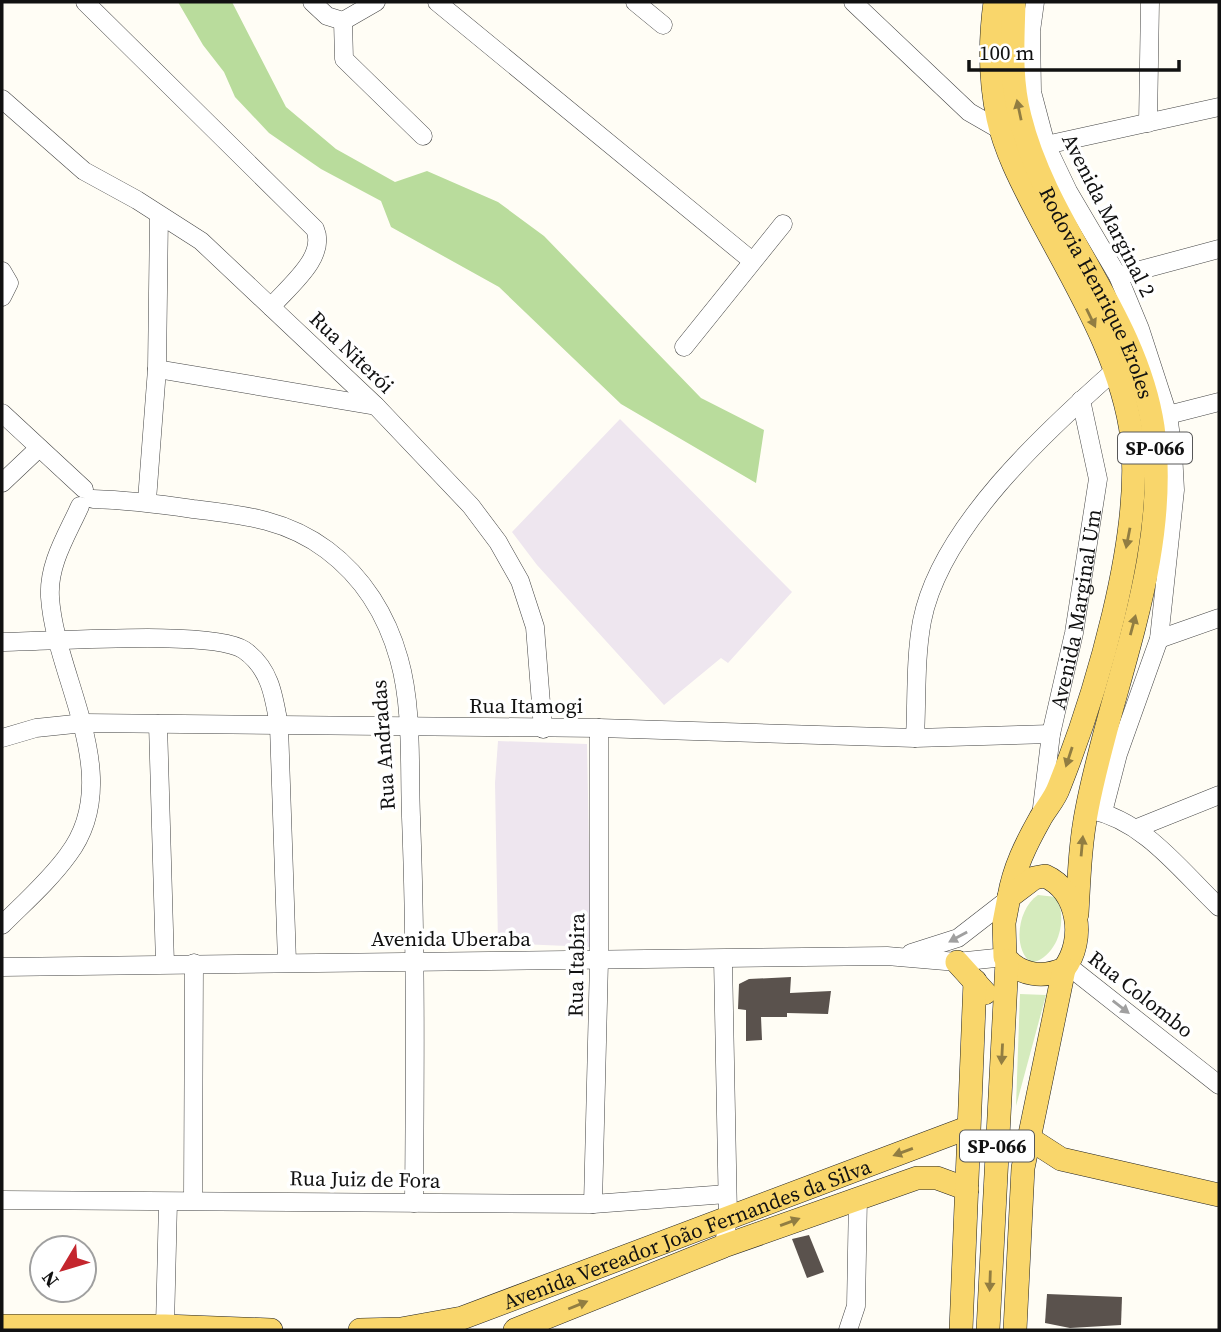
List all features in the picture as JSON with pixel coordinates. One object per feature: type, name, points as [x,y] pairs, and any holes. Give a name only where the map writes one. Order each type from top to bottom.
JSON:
[{"type":"main road","name":"Rodovia Henrique Eroles","points":[[995,2],[994,90],[1002,131],[1017,172],[1072,277],[1114,371],[1132,438],[1131,526],[1108,634],[1059,790],[1040,818],[1018,861],[1008,898]]},
{"type":"main road","name":"Rodovia Henrique Eroles","points":[[1014,2],[1013,80],[1020,118],[1065,222],[1131,351],[1152,425],[1156,457],[1153,525],[1147,575],[1095,811],[1077,914]]},
{"type":"main road","points":[[1008,898],[1026,883],[1045,876],[1057,881],[1068,893],[1077,914]]},
{"type":"main road","name":"SP-066","points":[[988,1330],[1004,1014],[1006,959],[1003,943],[1008,898]]},
{"type":"main road","name":"SP-066","points":[[1015,1330],[1023,1168],[1077,914]]},
{"type":"main road","points":[[1006,959],[1020,971],[1035,975],[1066,967]]},
{"type":"main road","points":[[957,962],[1004,1014]]},
{"type":"main road","points":[[961,1330],[967,1128],[975,981]]},
{"type":"main road","name":"Avenida Vereador João Fernandes da Silva","points":[[360,1330],[401,1329],[462,1318],[728,1206],[967,1128]]},
{"type":"main road","points":[[1030,1139],[1061,1159],[1219,1195]]},
{"type":"main road","points":[[1023,1168],[1061,1159]]},
{"type":"main road","name":"Avenida Vereador João Fernandes da Silva","points":[[515,1330],[724,1246],[917,1178],[937,1178],[967,1189]]},
{"type":"main road","points":[[2,1326],[165,1326],[271,1330]]},
{"type":"street","points":[[85,2],[309,221],[319,237],[314,256],[271,307]]},
{"type":"street","points":[[312,2],[327,16],[346,20],[376,2]]},
{"type":"street","points":[[436,2],[751,260]]},
{"type":"street","points":[[635,2],[663,25]]},
{"type":"street","points":[[853,2],[969,112],[1002,131]]},
{"type":"street","name":"Avenida Marginal 2","points":[[1035,2],[1031,31],[1032,92],[1046,145],[1068,191],[1118,276],[1140,329],[1168,415],[1175,490],[1159,639],[1095,811]]},
{"type":"street","points":[[1148,122],[1150,2]]},
{"type":"street","points":[[346,20],[344,59],[424,136]]},
{"type":"street","name":"Rua Niterói","points":[[2,99],[84,171],[201,241],[442,471],[498,542],[520,581],[535,627],[542,729]]},
{"type":"street","points":[[1046,145],[1219,107]]},
{"type":"street","points":[[147,500],[157,369],[159,215]]},
{"type":"street","points":[[684,347],[783,223]]},
{"type":"street","points":[[1118,276],[1219,249]]},
{"type":"street","points":[[2,297],[8,288],[5,275]]},
{"type":"street","points":[[157,369],[376,406]]},
{"type":"street","points":[[915,738],[922,621],[943,563],[972,517],[1081,400],[1114,371]]},
{"type":"street","name":"Avenida Marginal Um","points":[[1040,818],[1051,734],[1074,633],[1098,479],[1081,400]]},
{"type":"street","points":[[1168,415],[1219,402]]},
{"type":"street","points":[[2,413],[86,498],[51,573],[50,596],[57,642],[84,723],[90,795],[83,824],[69,854],[2,925]]},
{"type":"street","points":[[2,483],[39,448]]},
{"type":"street","name":"Rua Andradas","points":[[86,498],[147,500],[263,517],[327,550],[370,594],[388,628],[400,661],[408,726],[417,960],[414,1203]]},
{"type":"street","points":[[1159,639],[1219,618]]},
{"type":"street","points":[[2,642],[180,638],[220,641],[243,649],[262,667],[273,689],[279,726],[287,962]]},
{"type":"street","name":"Rua Itamogi","points":[[2,738],[36,729],[84,723],[598,728],[915,738],[1051,734]]},
{"type":"street","points":[[158,724],[165,964]]},
{"type":"street","name":"Rua Itabira","points":[[593,1204],[600,961],[598,728]]},
{"type":"street","points":[[1137,828],[1219,795]]},
{"type":"street","points":[[1095,811],[1119,817],[1137,828],[1219,908]]},
{"type":"street","name":"Avenida Uberaba","points":[[900,956],[958,938],[1008,898]]},
{"type":"street","name":"Avenida Uberaba","points":[[2,967],[900,956],[957,962],[1006,959]]},
{"type":"street","points":[[723,959],[728,1206],[724,1246]]},
{"type":"street","points":[[193,1199],[194,963]]},
{"type":"street","name":"Rua Colombo","points":[[1066,967],[1219,1086]]},
{"type":"street","points":[[848,1330],[856,1306],[858,1197]]},
{"type":"street","name":"Rua Juiz de Fora","points":[[2,1200],[168,1202],[193,1199],[728,1206]]},
{"type":"street","points":[[165,1326],[168,1202]]},
{"type":"shaded area","points":[[620,419],[792,592],[728,663],[721,658],[664,705],[537,565],[512,532]]},
{"type":"shaded area","points":[[498,741],[587,744],[591,947],[498,943],[495,783]]},
{"type":"green space","points":[[178,2],[232,2],[286,107],[336,149],[395,182],[427,171],[498,202],[544,236],[701,398],[764,430],[756,483],[621,404],[499,287],[391,227],[381,201],[321,169],[269,133],[235,97],[224,72],[203,45]]},
{"type":"green space","points":[[1038,895],[1056,897],[1060,906],[1061,927],[1048,954],[1031,963],[1021,948],[1020,928],[1026,909]]},
{"type":"green space","points":[[1020,994],[1046,995],[1016,1106]]},
{"type":"building","points":[[791,977],[790,993],[831,991],[828,1014],[787,1013],[787,1017],[761,1017],[762,1040],[746,1041],[746,1010],[738,1009],[739,984],[749,979]]},
{"type":"building","points":[[809,1235],[824,1272],[807,1278],[792,1239]]},
{"type":"building","points":[[1047,1294],[1122,1297],[1121,1325],[1070,1328],[1045,1323]]}]
